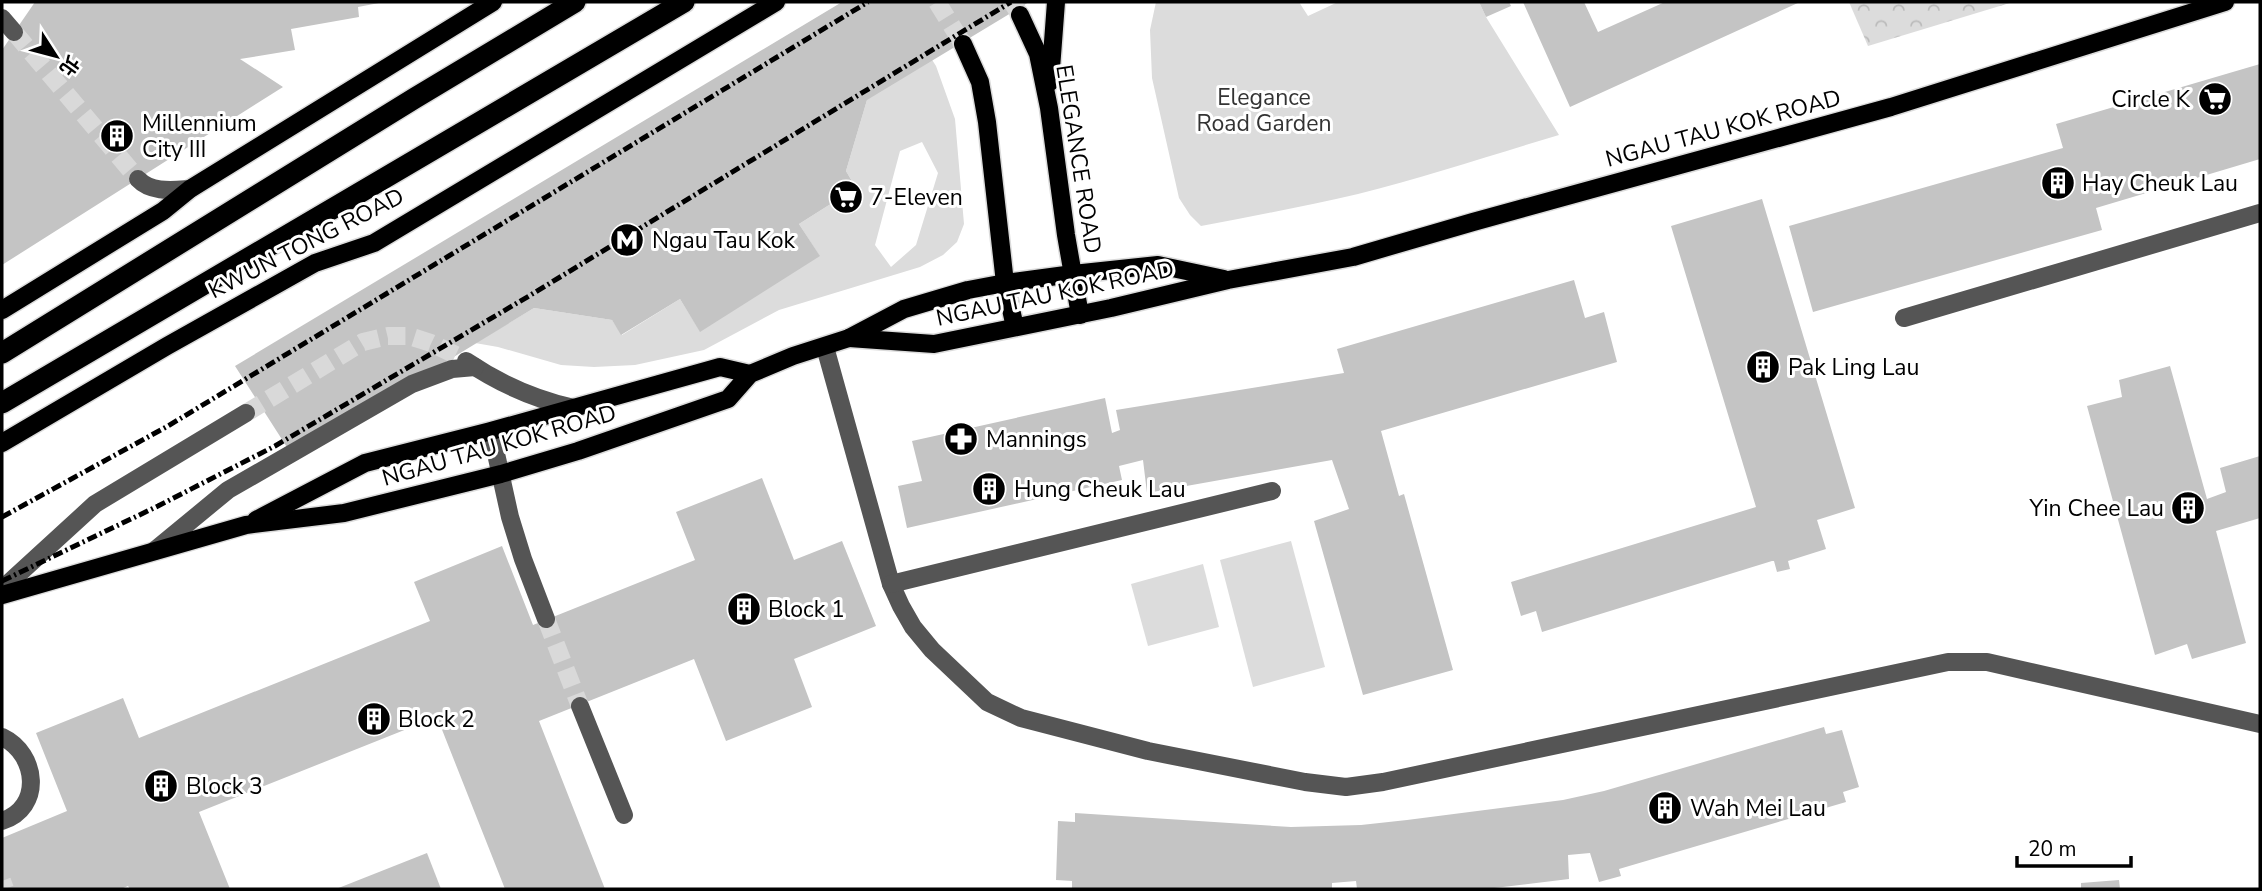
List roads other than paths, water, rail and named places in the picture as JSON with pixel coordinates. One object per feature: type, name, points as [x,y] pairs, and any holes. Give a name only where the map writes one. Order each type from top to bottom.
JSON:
[{"type":"highway","points":[[2,353],[575,2]]},
{"type":"highway","name":"KWUN TONG ROAD","points":[[2,403],[684,2]]},
{"type":"main road","points":[[2,310],[163,211],[190,189],[493,2]]},
{"type":"main road","name":"KWUN TONG ROAD","points":[[2,443],[315,263],[374,243],[760,7],[776,2]]},
{"type":"main road","points":[[1049,108],[1056,2]]},
{"type":"main road","name":"NGAU TAU KOK ROAD","points":[[849,338],[933,344],[1160,298],[1228,280],[1353,257],[1864,115],[2225,2]]},
{"type":"main road","name":"ELEGANCE ROAD","points":[[1020,15],[1038,54],[1049,108],[1080,315]]},
{"type":"main road","points":[[962,44],[980,82],[1005,283],[1014,327]]},
{"type":"main road","name":"NGAU TAU KOK ROAD","points":[[2,595],[246,525],[344,513],[500,474],[578,451],[728,400],[750,374],[793,356],[849,338],[904,309],[968,290],[1073,274],[1158,265],[1228,280]]},
{"type":"main road","name":"NGAU TAU KOK ROAD","points":[[246,525],[365,463],[719,367],[750,374]]},
{"type":"street","points":[[2,18],[14,32]]},
{"type":"street","points":[[138,179],[144,185],[155,189],[190,189]]},
{"type":"street","points":[[1904,318],[2260,213]]},
{"type":"street","points":[[825,347],[891,584],[901,606],[932,650],[987,702],[1021,718],[1148,751],[1318,784],[1346,786],[1383,782],[1948,662],[1987,662],[2260,724]]},
{"type":"street","points":[[154,551],[228,490],[412,384],[468,362],[500,383],[525,394],[574,408]]},
{"type":"street","points":[[2,589],[95,504],[246,413]]},
{"type":"street","points":[[491,431],[507,508],[546,620]]},
{"type":"street","points":[[891,584],[1272,492]]},
{"type":"street","points":[[580,705],[624,815]]},
{"type":"street","points":[[2,737],[13,742],[23,753],[30,767],[31,782],[20,809],[2,821]]},
{"type":"tunnel","points":[[937,2],[963,44]]},
{"type":"tunnel","points":[[1012,2],[1020,15]]},
{"type":"tunnel","points":[[14,32],[138,179]]},
{"type":"tunnel","points":[[246,413],[363,342],[388,336],[409,336],[460,357]]},
{"type":"tunnel","points":[[546,619],[580,706]]},
{"type":"tunnel","points":[[2,881],[5,889]]},
{"type":"railway","points":[[2,517],[168,426],[868,2]]},
{"type":"railway","points":[[2,581],[275,446],[529,296],[1011,2]]},
{"type":"place","name":"Circle K","points":[[2215,99]]},
{"type":"place","name":"Millennium City III","points":[[117,136]]},
{"type":"place","name":"Hay Cheuk Lau","points":[[2058,183]]},
{"type":"place","name":"7-Eleven","points":[[846,197]]},
{"type":"place","name":"Ngau Tau Kok","points":[[627,240]]},
{"type":"place","name":"Pak Ling Lau","points":[[1763,367]]},
{"type":"place","name":"Mannings","points":[[961,439]]},
{"type":"place","name":"Hung Cheuk Lau","points":[[989,489]]},
{"type":"place","name":"Yin Chee Lau","points":[[2188,508]]},
{"type":"place","name":"Block 1","points":[[744,609]]},
{"type":"place","name":"Block 2","points":[[374,719]]},
{"type":"place","name":"Block 3","points":[[161,786]]},
{"type":"place","name":"Wah Mei Lau","points":[[1665,808]]},
{"type":"park label","name":"Elegance Road Garden","points":[[1264,110]]}]
